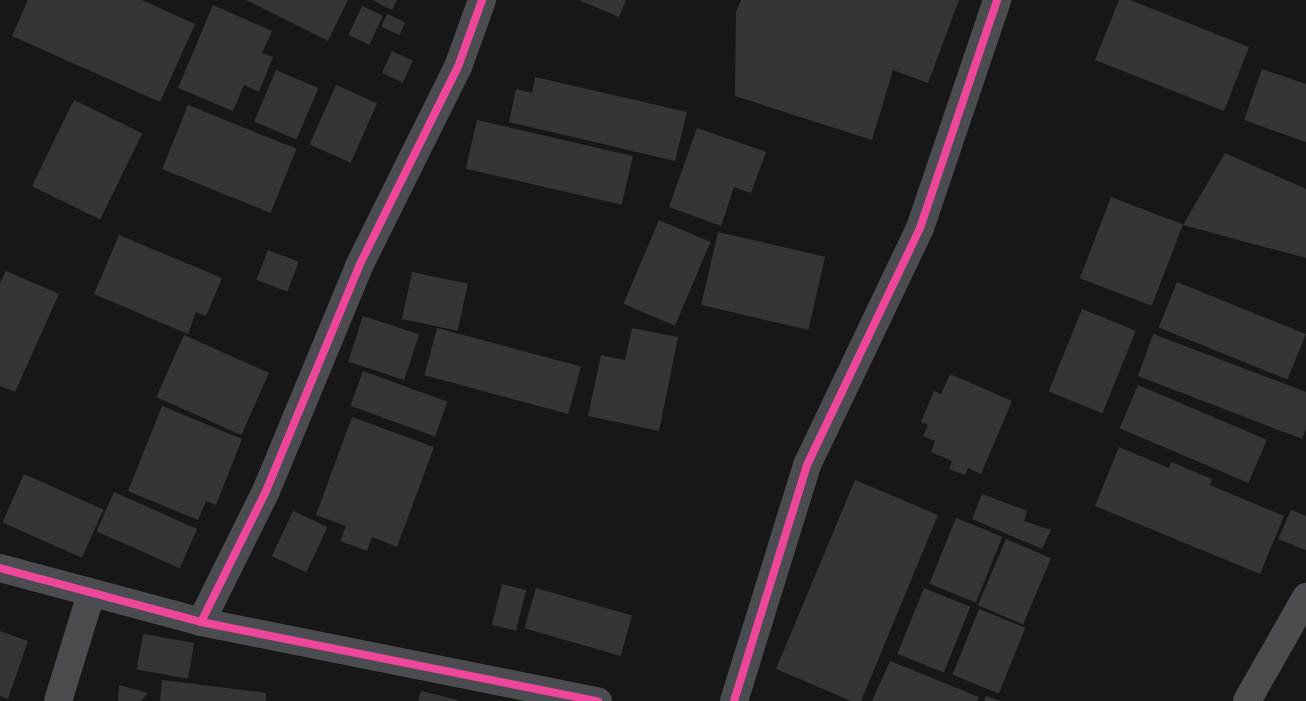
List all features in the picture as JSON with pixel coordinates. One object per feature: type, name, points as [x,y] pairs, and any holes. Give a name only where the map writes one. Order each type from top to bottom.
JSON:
[{"type":"street","points":[[201,622],[266,491],[359,266],[458,67],[482,0]]},
{"type":"street","points":[[734,701],[807,465],[920,228],[998,0]]},
{"type":"street","points":[[0,568],[201,622],[592,700]]},
{"type":"street","points":[[58,701],[91,594]]},
{"type":"street","points":[[1247,701],[1306,597]]},
{"type":"building","points":[[28,0],[142,0],[195,24],[160,102],[12,36]]},
{"type":"building","points":[[246,0],[348,0],[328,41]]},
{"type":"building","points":[[372,0],[397,0],[392,10]]},
{"type":"building","points":[[579,0],[626,0],[619,17]]},
{"type":"building","points":[[741,0],[959,0],[928,83],[893,70],[872,140],[735,96],[736,12]]},
{"type":"building","points":[[1119,0],[1130,0],[1249,47],[1224,111],[1095,60]]},
{"type":"building","points":[[213,5],[272,31],[262,53],[273,57],[259,92],[244,85],[233,111],[178,88]]},
{"type":"building","points":[[362,6],[383,16],[369,45],[348,35]]},
{"type":"building","points":[[387,14],[405,22],[400,35],[381,27]]},
{"type":"building","points":[[392,51],[413,61],[403,82],[382,73]]},
{"type":"building","points":[[1262,69],[1306,84],[1306,142],[1244,120]]},
{"type":"building","points":[[276,70],[318,88],[296,140],[254,122]]},
{"type":"building","points":[[535,77],[687,112],[675,161],[509,122],[516,89],[532,93]]},
{"type":"building","points":[[336,85],[377,103],[351,163],[310,144]]},
{"type":"building","points":[[74,100],[142,133],[100,220],[32,186]]},
{"type":"building","points":[[188,105],[296,149],[271,213],[162,169]]},
{"type":"building","points":[[477,120],[633,156],[622,205],[466,169]]},
{"type":"building","points":[[697,128],[766,152],[751,193],[734,187],[721,226],[669,207]]},
{"type":"building","points":[[1225,153],[1306,189],[1306,258],[1183,225]]},
{"type":"building","points":[[1111,197],[1183,225],[1152,306],[1080,278]]},
{"type":"building","points":[[659,220],[711,242],[675,326],[623,304]]},
{"type":"building","points":[[718,232],[825,257],[808,330],[701,305]]},
{"type":"building","points":[[119,235],[222,278],[206,316],[196,312],[188,334],[94,294]]},
{"type":"building","points":[[268,250],[299,262],[287,292],[257,280]]},
{"type":"building","points":[[6,271],[59,294],[15,392],[0,386],[0,283]]},
{"type":"building","points":[[412,272],[468,284],[458,331],[402,319]]},
{"type":"building","points":[[1177,282],[1306,334],[1288,380],[1159,327]]},
{"type":"building","points":[[1082,309],[1136,331],[1102,413],[1049,392]]},
{"type":"building","points":[[363,316],[419,334],[404,380],[348,362]]},
{"type":"building","points":[[437,328],[581,367],[568,414],[424,375]]},
{"type":"building","points":[[632,328],[678,337],[659,431],[588,416],[601,355],[625,360]]},
{"type":"building","points":[[1153,334],[1306,392],[1306,429],[1302,439],[1138,376]]},
{"type":"building","points":[[184,335],[269,373],[241,435],[156,397]]},
{"type":"building","points":[[363,371],[448,402],[435,437],[350,406]]},
{"type":"building","points":[[950,374],[1012,401],[981,474],[968,468],[965,475],[949,469],[952,461],[931,452],[935,441],[923,436],[928,425],[921,422],[934,391],[941,394]]},
{"type":"building","points":[[1138,385],[1267,440],[1249,483],[1120,428]]},
{"type":"building","points":[[162,406],[242,439],[216,505],[206,501],[198,520],[128,491]]},
{"type":"building","points":[[352,417],[434,447],[397,547],[372,537],[367,551],[340,541],[346,526],[316,515]]},
{"type":"building","points":[[1119,447],[1169,468],[1171,462],[1212,479],[1210,485],[1284,516],[1260,574],[1095,506]]},
{"type":"building","points":[[24,474],[103,509],[82,558],[2,522]]},
{"type":"building","points":[[855,480],[938,515],[861,701],[851,701],[776,669]]},
{"type":"building","points":[[114,492],[197,529],[180,568],[97,531]]},
{"type":"building","points":[[982,494],[1027,511],[1024,521],[1051,530],[1042,549],[972,519]]},
{"type":"building","points":[[1291,510],[1306,516],[1306,550],[1278,539]]},
{"type":"building","points":[[293,511],[327,527],[306,572],[272,556]]},
{"type":"building","points":[[956,518],[1002,537],[976,603],[929,584]]},
{"type":"building","points":[[1006,539],[1051,558],[1023,624],[978,605]]},
{"type":"building","points":[[502,584],[526,590],[516,631],[492,625]]},
{"type":"building","points":[[536,588],[632,616],[621,656],[524,628]]},
{"type":"building","points":[[924,588],[970,607],[944,673],[897,654]]},
{"type":"building","points":[[979,609],[1025,628],[999,694],[952,675]]},
{"type":"building","points":[[0,631],[28,641],[8,699],[0,696]]},
{"type":"building","points":[[143,634],[194,643],[188,678],[137,669]]},
{"type":"building","points":[[890,661],[979,697],[977,701],[872,701]]},
{"type":"building","points":[[162,680],[266,693],[266,701],[160,701]]},
{"type":"building","points":[[119,685],[148,693],[141,701],[118,701]]},
{"type":"building","points":[[421,691],[458,700],[458,701],[418,701]]},
{"type":"building","points":[[986,696],[1001,701],[984,701]]},
{"type":"cycle path","points":[[201,622],[266,491],[359,266],[458,67],[482,0]]},
{"type":"cycle path","points":[[734,701],[807,465],[920,228],[997,0]]},
{"type":"cycle path","points":[[0,568],[201,622],[598,701]]}]
